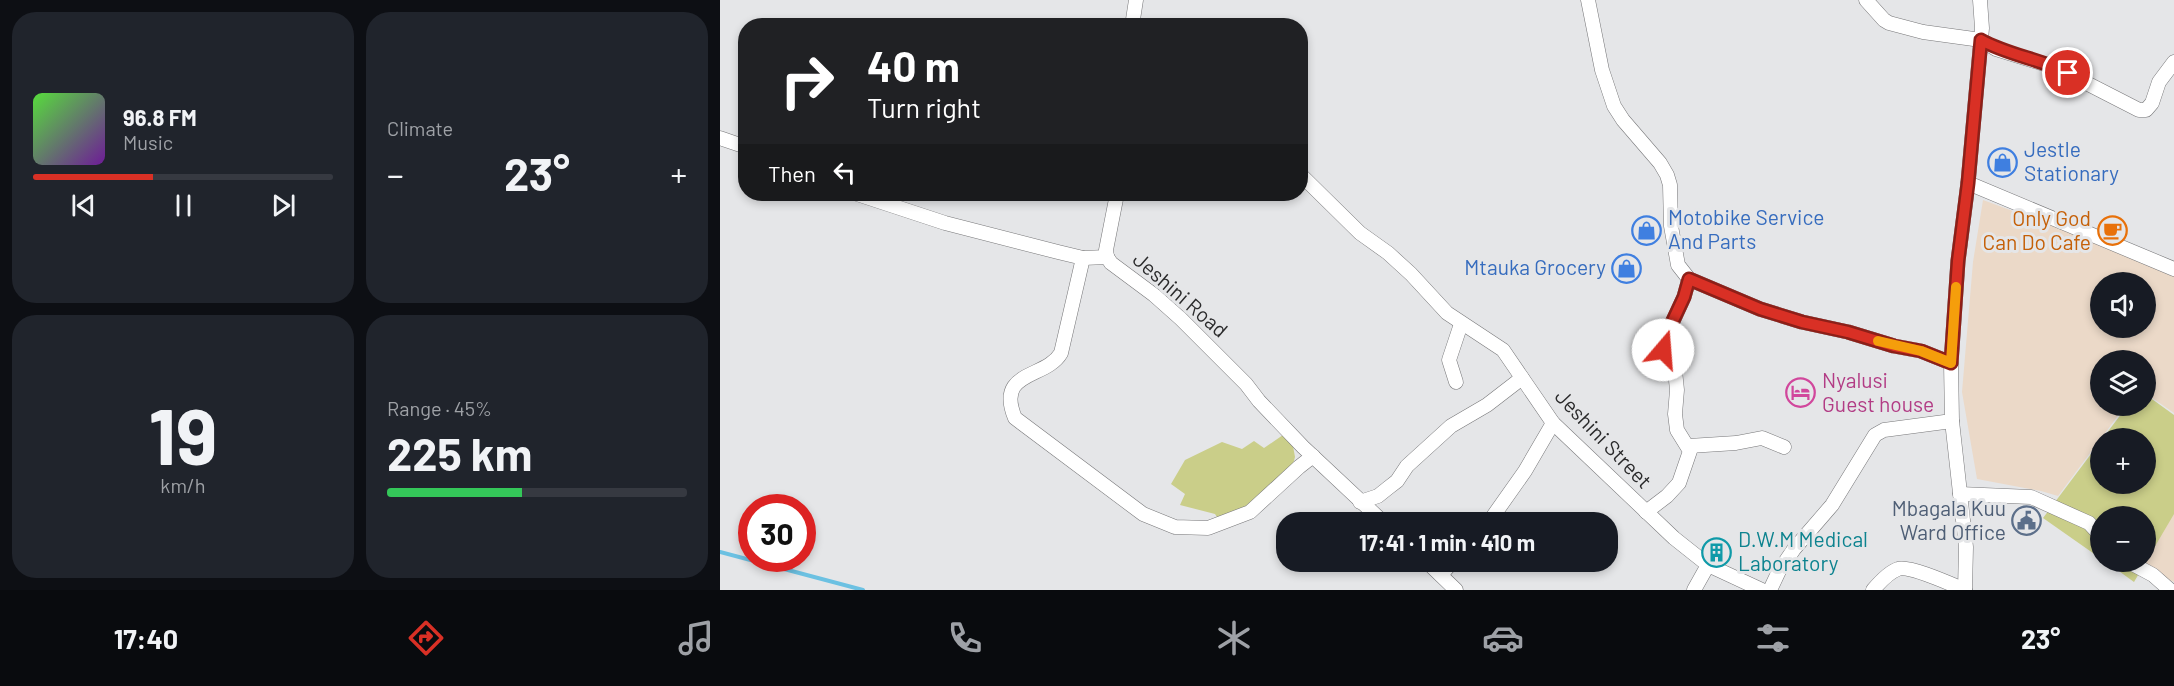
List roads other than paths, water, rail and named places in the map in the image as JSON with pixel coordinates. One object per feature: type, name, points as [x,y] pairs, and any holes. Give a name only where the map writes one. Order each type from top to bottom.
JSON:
[{"type":"street","points":[[1133,18],[1136,0]]},
{"type":"street","points":[[1588,0],[1602,69],[1614,106],[1660,164],[1670,185],[1671,226],[1678,265],[1689,279],[1760,309],[1802,322],[1921,351],[1951,363]]},
{"type":"street","points":[[1866,0],[1884,21],[1923,32],[1981,40],[1996,49],[2057,68],[2139,110],[2146,110],[2152,103],[2159,82],[2174,62]]},
{"type":"street","points":[[1873,590],[1880,582],[1902,568],[1925,574],[1965,590],[1966,547],[1952,421],[1951,363],[1958,261],[1968,183],[1981,40],[1980,0]]},
{"type":"street","points":[[720,138],[738,144]]},
{"type":"street","name":"Jeshini Street","points":[[1308,182],[1360,233],[1388,253],[1411,274],[1443,310],[1503,350],[1553,423],[1646,512],[1708,565],[1762,590]]},
{"type":"street","points":[[1968,183],[2174,269]]},
{"type":"street","name":"Jeshini Road","points":[[878,201],[945,223],[1083,258],[1107,257],[1111,263],[1154,295],[1181,319],[1313,456],[1372,512]]},
{"type":"street","points":[[1107,257],[1106,250],[1116,201]]},
{"type":"street","points":[[1083,258],[1061,353],[1055,362],[1023,377],[1017,384],[1010,402],[1015,418],[1143,514],[1175,527],[1208,528],[1250,513],[1313,456]]},
{"type":"street","points":[[1646,512],[1667,496],[1679,483],[1690,455],[1689,446],[1677,430],[1674,361],[1663,350],[1662,345],[1684,297],[1689,279]]},
{"type":"street","points":[[1456,382],[1449,360],[1461,324]]},
{"type":"street","points":[[1360,502],[1388,488],[1397,481],[1414,458],[1451,426],[1487,405],[1522,378]]},
{"type":"street","points":[[1770,590],[1784,564],[1832,505],[1875,435],[1884,430],[1952,421]]},
{"type":"street","points":[[1496,512],[1525,471],[1553,423]]},
{"type":"street","points":[[1689,446],[1736,443],[1762,438],[1784,447]]},
{"type":"street","points":[[1960,494],[2031,497],[2090,524]]},
{"type":"street","points":[[1694,590],[1708,565]]},
{"type":"street","points":[[1437,572],[1456,590]]},
{"type":"street","points":[[1440,575],[1443,572]]},
{"type":"street","points":[[2147,572],[2170,590]]},
{"type":"waterway","points":[[720,552],[863,590]]},
{"type":"place","name":"Jestle Stationary","points":[[2003,162]]},
{"type":"place","name":"Motobike Service And Parts","points":[[1647,230]]},
{"type":"place","name":"Only God Can Do Cafe","points":[[2112,231]]},
{"type":"place","name":"Mtauka Grocery","points":[[1627,268]]},
{"type":"place","name":"Nyalusi Guest house","points":[[1801,393]]},
{"type":"place","name":"Mbagala Kuu Ward Office","points":[[2027,521]]},
{"type":"place","name":"D.W.M Medical Laboratory","points":[[1717,552]]}]
